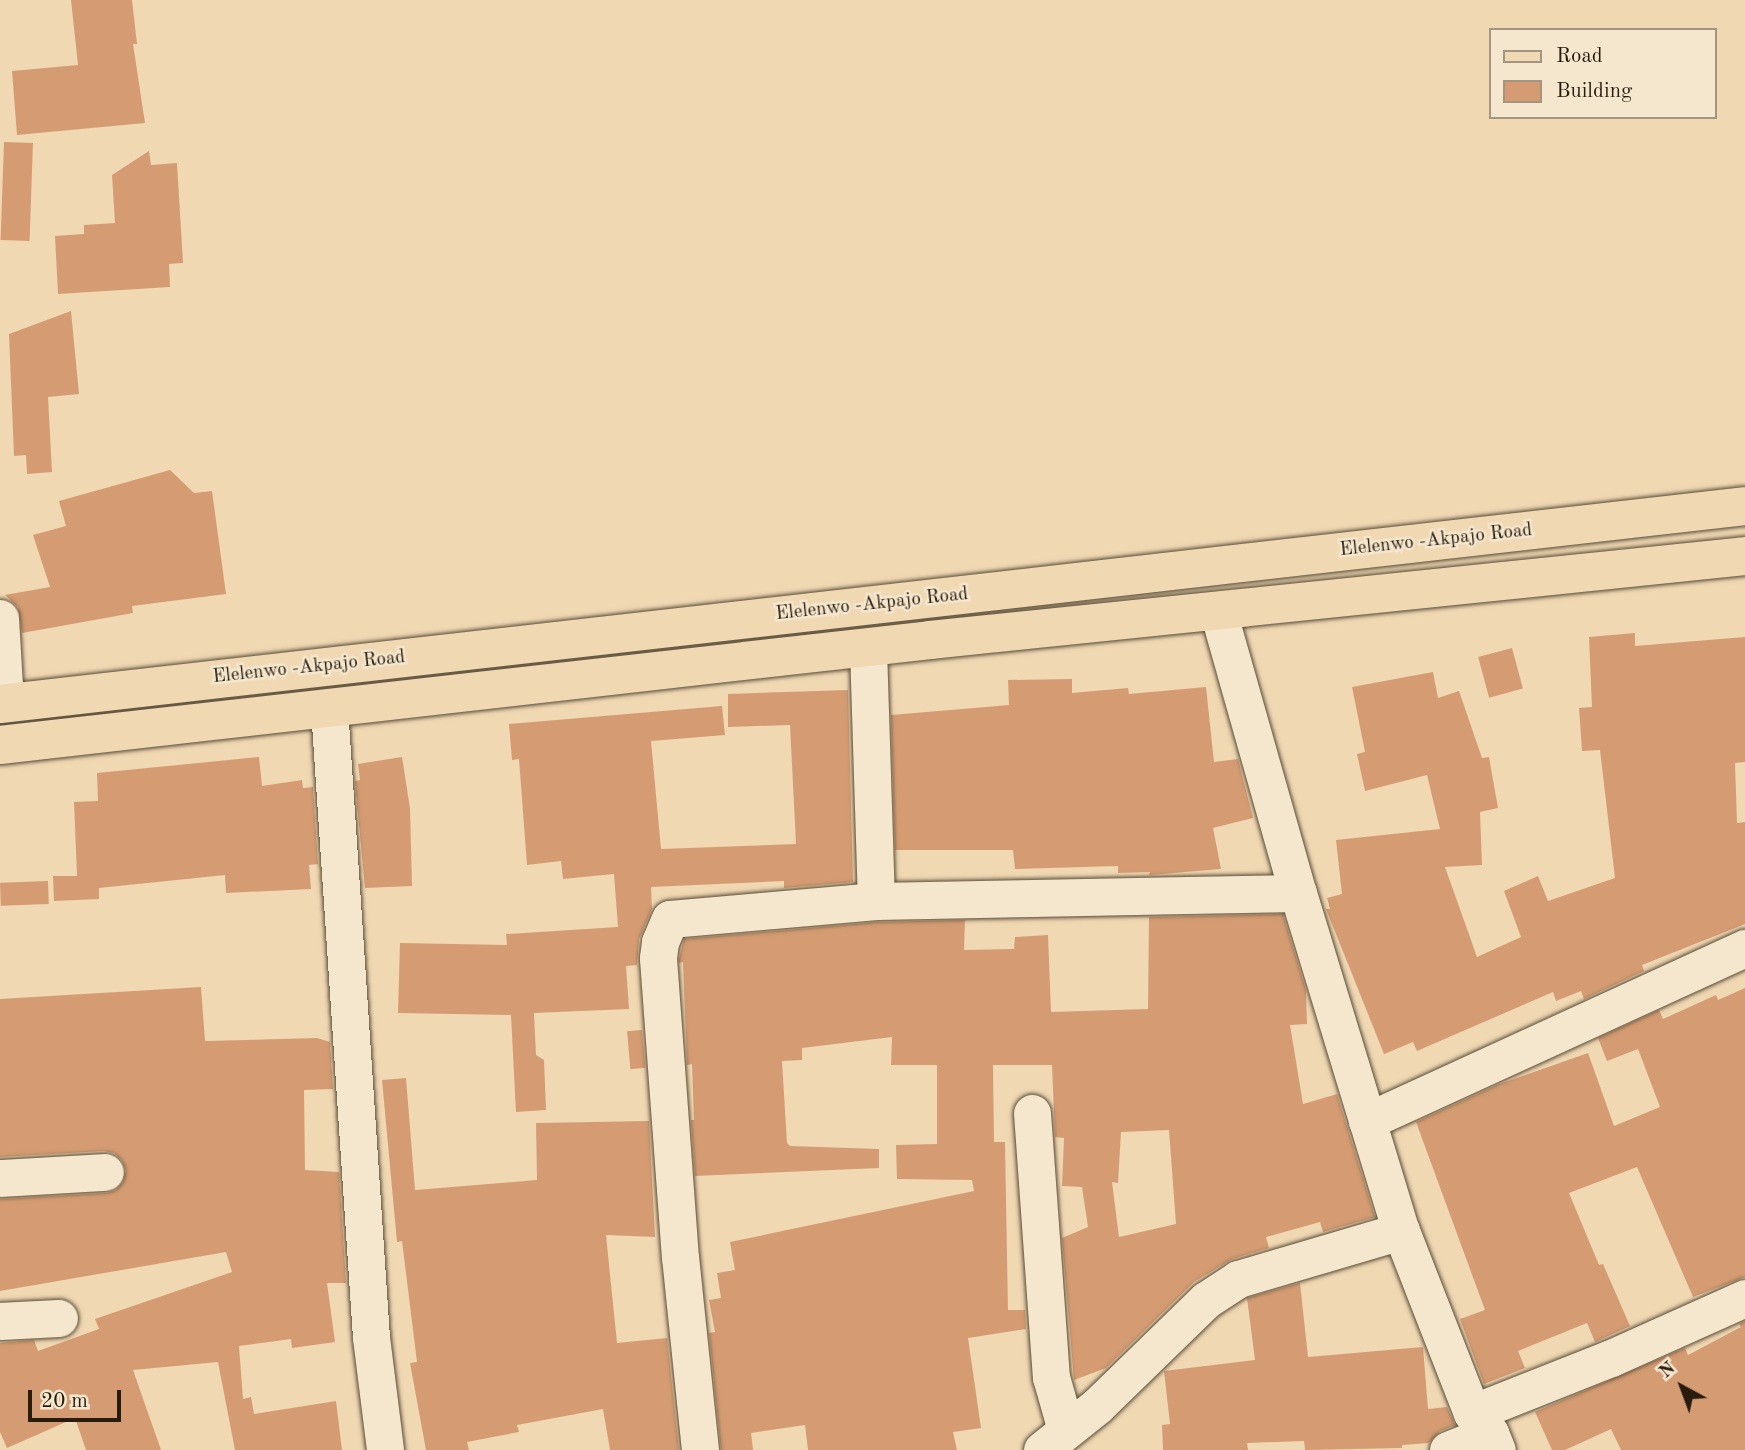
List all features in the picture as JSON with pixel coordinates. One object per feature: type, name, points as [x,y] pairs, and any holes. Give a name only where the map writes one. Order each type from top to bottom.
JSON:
[{"type":"main road","name":"Elelenwo -Akpajo Road","points":[[3,703],[1745,506]]},
{"type":"main road","points":[[0,745],[868,648],[1745,556]]},
{"type":"street","points":[[1219,611],[1298,893],[1401,1231],[1486,1432]]},
{"type":"street","points":[[0,618],[3,703]]},
{"type":"street","points":[[868,648],[876,901]]},
{"type":"street","points":[[329,708],[371,1337],[385,1450]]},
{"type":"street","points":[[700,1450],[680,1258],[658,958],[660,942],[670,919],[876,901],[1298,893]]},
{"type":"street","points":[[1367,1121],[1745,948]]},
{"type":"street","points":[[1032,1113],[1054,1440]]},
{"type":"street","points":[[0,1178],[105,1172]]},
{"type":"street","points":[[1054,1440],[1097,1406],[1206,1300],[1238,1279],[1401,1231]]},
{"type":"street","points":[[1448,1450],[1486,1432],[1611,1358],[1745,1298]]},
{"type":"street","points":[[0,1321],[59,1318]]},
{"type":"building","points":[[71,0],[132,0],[137,44],[133,44],[145,123],[17,135],[12,71],[78,65]]},
{"type":"building","points":[[4,142],[33,143],[30,241],[1,240]]},
{"type":"building","points":[[149,151],[151,165],[177,163],[183,263],[169,264],[170,287],[58,294],[55,236],[84,234],[84,225],[115,223],[112,175]]},
{"type":"building","points":[[71,311],[79,394],[48,397],[52,472],[27,474],[26,455],[14,456],[9,334]]},
{"type":"building","points":[[170,470],[194,493],[212,491],[226,594],[132,606],[133,613],[22,633],[18,607],[5,595],[50,587],[33,535],[66,526],[59,501]]},
{"type":"building","points":[[1635,633],[1635,646],[1745,637],[1745,762],[1735,763],[1737,823],[1745,822],[1745,924],[1642,965],[1644,971],[1584,999],[1581,991],[1556,1001],[1553,992],[1417,1051],[1413,1042],[1384,1054],[1326,909],[1330,909],[1327,898],[1342,894],[1336,840],[1440,829],[1427,775],[1365,791],[1357,754],[1365,752],[1352,687],[1433,672],[1438,698],[1459,691],[1482,758],[1489,757],[1498,808],[1480,812],[1482,865],[1445,867],[1477,957],[1521,937],[1504,891],[1538,876],[1548,901],[1615,878],[1600,750],[1582,751],[1579,708],[1592,707],[1589,637]]},
{"type":"building","points":[[1512,648],[1523,689],[1489,698],[1478,657]]},
{"type":"building","points":[[1072,679],[1072,693],[1128,688],[1129,694],[1206,687],[1214,762],[1238,759],[1253,818],[1213,828],[1221,869],[1149,875],[1150,872],[1118,873],[1118,866],[1015,869],[1013,850],[895,850],[891,715],[1009,705],[1008,680]]},
{"type":"building","points":[[848,690],[853,882],[784,888],[784,881],[651,887],[652,909],[639,939],[637,965],[626,966],[629,1009],[534,1013],[536,1055],[544,1060],[546,1110],[516,1112],[511,1015],[398,1013],[400,943],[507,945],[506,934],[618,927],[614,874],[563,879],[561,861],[527,865],[519,759],[512,760],[509,724],[722,706],[725,735],[651,741],[661,849],[796,844],[790,725],[728,727],[728,694]]},
{"type":"building","points":[[259,757],[262,786],[302,780],[303,788],[313,787],[318,864],[309,865],[311,889],[226,893],[225,875],[99,888],[99,899],[54,901],[53,876],[77,876],[74,802],[98,801],[97,773]]},
{"type":"building","points":[[402,757],[410,808],[412,886],[365,888],[355,781],[360,780],[358,764]]},
{"type":"building","points":[[48,881],[49,904],[1,906],[0,883]]},
{"type":"building","points":[[1283,914],[1306,990],[1307,1024],[1290,1025],[1303,1104],[1337,1094],[1375,1217],[1323,1232],[1320,1222],[1266,1237],[1269,1248],[1232,1259],[1194,1282],[1106,1368],[1074,1380],[1062,1238],[1088,1227],[1082,1187],[1062,1186],[1064,1138],[1055,1137],[1052,1065],[993,1065],[994,1142],[1005,1142],[1008,1310],[1025,1310],[1026,1329],[968,1338],[981,1428],[953,1432],[957,1450],[808,1450],[805,1425],[751,1433],[753,1450],[721,1450],[709,1333],[715,1332],[709,1300],[721,1298],[717,1273],[735,1270],[730,1242],[974,1191],[972,1180],[897,1179],[896,1145],[937,1144],[937,1065],[891,1065],[892,1037],[802,1048],[802,1060],[782,1061],[787,1143],[790,1146],[879,1149],[879,1168],[695,1176],[691,1120],[694,1120],[692,1064],[687,1065],[683,962],[679,963],[684,939],[877,922],[965,920],[964,950],[1014,949],[1015,937],[1048,935],[1051,1012],[1148,1009],[1149,917]],"holes":[[[1169,1130],[1176,1224],[1119,1237],[1112,1182],[1118,1183],[1121,1132]]]},
{"type":"building","points":[[201,987],[205,1041],[317,1038],[330,1042],[333,1089],[304,1090],[305,1170],[339,1172],[346,1283],[327,1283],[335,1342],[292,1348],[291,1339],[239,1346],[243,1399],[251,1397],[254,1414],[336,1401],[342,1450],[235,1450],[218,1362],[133,1370],[161,1450],[86,1450],[75,1418],[7,1448],[0,1432],[0,1343],[34,1340],[38,1351],[99,1329],[95,1319],[232,1272],[226,1252],[0,1291],[0,1199],[107,1193],[116,1190],[123,1182],[126,1171],[122,1160],[114,1153],[104,1151],[0,1157],[0,999]]},
{"type":"building","points":[[1745,988],[1745,1277],[1693,1297],[1637,1167],[1569,1193],[1599,1265],[1603,1264],[1630,1326],[1595,1342],[1587,1323],[1518,1351],[1525,1368],[1484,1384],[1460,1319],[1485,1310],[1416,1122],[1497,1085],[1588,1053],[1614,1126],[1660,1107],[1638,1049],[1607,1061],[1598,1038],[1659,1010],[1663,1019],[1716,995],[1718,1000]]},
{"type":"building","points":[[642,1030],[645,1068],[630,1069],[627,1031]]},
{"type":"building","points":[[406,1078],[415,1190],[537,1180],[536,1123],[649,1121],[655,1237],[606,1235],[617,1343],[667,1338],[679,1450],[610,1450],[603,1409],[517,1425],[519,1432],[467,1442],[469,1450],[426,1450],[410,1363],[417,1362],[402,1241],[397,1242],[382,1080]]},
{"type":"building","points":[[1300,1283],[1308,1357],[1423,1347],[1428,1409],[1447,1407],[1455,1425],[1440,1431],[1429,1443],[1402,1445],[1402,1448],[1305,1450],[1304,1441],[1247,1443],[1248,1450],[1163,1450],[1162,1425],[1170,1424],[1164,1371],[1255,1360],[1247,1298]]},
{"type":"building","points":[[1745,1321],[1745,1450],[1621,1450],[1611,1429],[1565,1450],[1552,1450],[1535,1412],[1685,1348],[1688,1355],[1741,1327],[1739,1324]]}]
